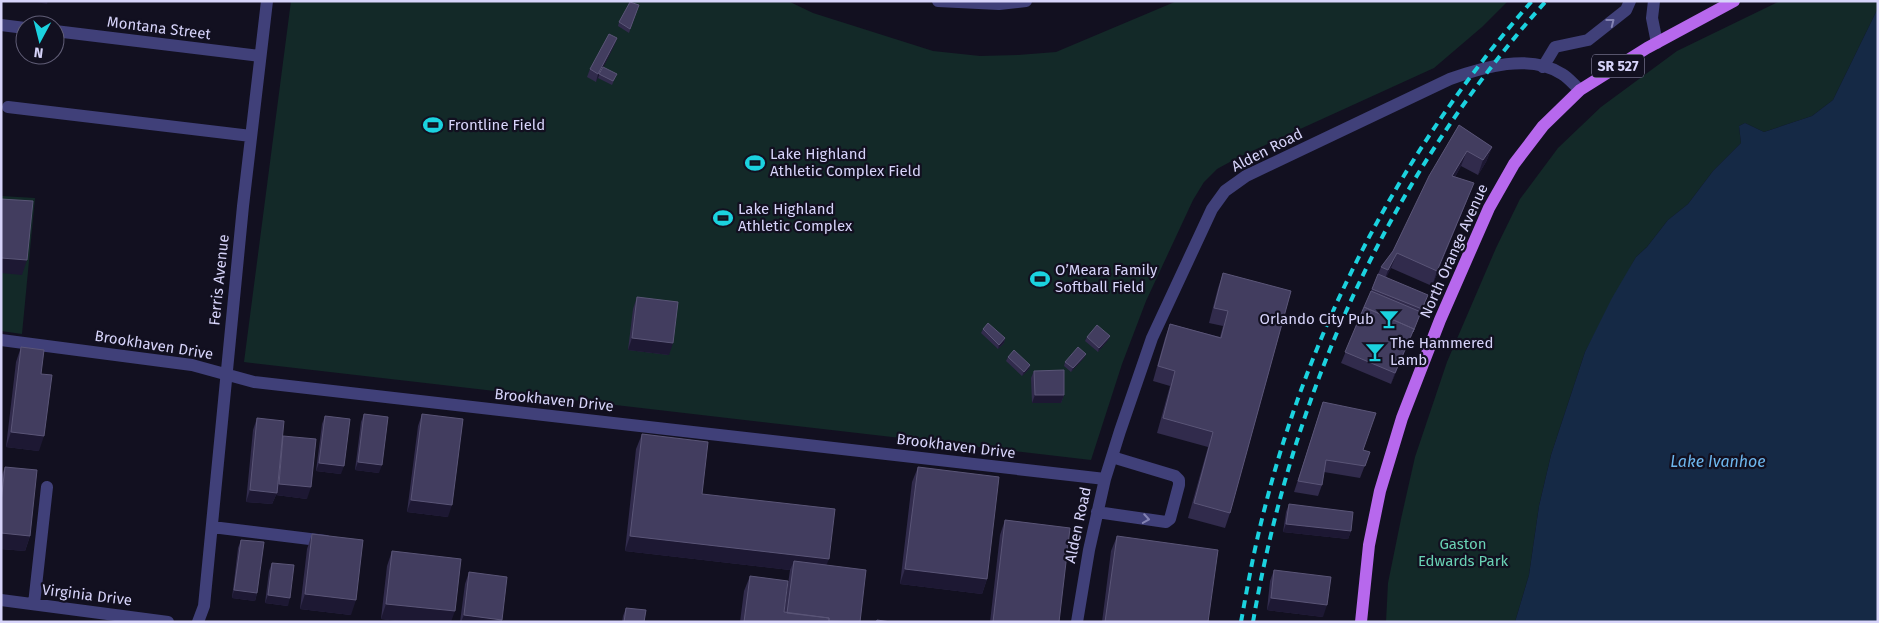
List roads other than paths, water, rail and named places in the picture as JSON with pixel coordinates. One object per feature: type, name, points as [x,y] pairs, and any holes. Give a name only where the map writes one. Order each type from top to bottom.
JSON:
[{"type":"main road","name":"North Orange Avenue","points":[[1361,622],[1369,545],[1380,490],[1402,418],[1440,320],[1489,208],[1514,164],[1543,126],[1580,90],[1657,43],[1734,1]]},
{"type":"street","name":"Ferris Avenue","points":[[198,622],[204,606],[226,374],[267,1]]},
{"type":"street","points":[[938,1],[999,4],[1026,1]]},
{"type":"street","points":[[1543,67],[1555,47],[1588,40],[1626,10],[1630,1]]},
{"type":"street","points":[[1654,1],[1652,18],[1657,43]]},
{"type":"street","points":[[1,25],[15,27]]},
{"type":"street","name":"Montana Street","points":[[65,32],[260,56]]},
{"type":"street","name":"Alden Road","points":[[1077,622],[1089,550],[1105,479],[1152,338],[1208,217],[1225,191],[1246,176],[1450,79],[1475,70],[1511,64],[1543,67],[1563,74],[1580,90]]},
{"type":"street","points":[[8,108],[251,136]]},
{"type":"street","name":"Brookhaven Drive","points":[[1,340],[192,365],[262,383],[1105,479]]},
{"type":"street","points":[[1097,512],[1166,522],[1170,519],[1179,485],[1175,476],[1112,457]]},
{"type":"street","points":[[34,604],[47,487]]},
{"type":"street","points":[[212,527],[337,543]]},
{"type":"street","name":"Virginia Drive","points":[[1,600],[168,622]]},
{"type":"water","name":"Lake Ivanhoe","points":[[1878,8],[1878,622],[1515,622],[1529,575],[1539,506],[1551,455],[1585,352],[1612,298],[1636,257],[1647,247],[1668,220],[1688,204],[1713,171],[1741,143],[1739,126],[1745,123],[1764,132],[1812,116],[1833,100]]},
{"type":"railway","points":[[1241,622],[1261,521],[1285,438],[1309,370],[1337,303],[1368,238],[1404,175],[1443,115],[1486,56],[1532,1]]},
{"type":"railway","points":[[1253,622],[1271,536],[1294,452],[1322,370],[1356,290],[1395,214],[1440,140],[1490,69],[1546,1]]},
{"type":"place","name":"Frontline Field","points":[[433,125]]},
{"type":"place","name":"Lake Highland Athletic Complex Field","points":[[755,163]]},
{"type":"place","name":"Lake Highland Athletic Complex","points":[[723,218]]},
{"type":"place","name":"O’Meara Family Softball Field","points":[[1040,279]]},
{"type":"place","name":"Orlando City Pub","points":[[1389,319]]},
{"type":"place","name":"The Hammered Lamb","points":[[1375,352]]},
{"type":"park label","name":"Gaston Edwards Park","points":[[1463,552]]}]
